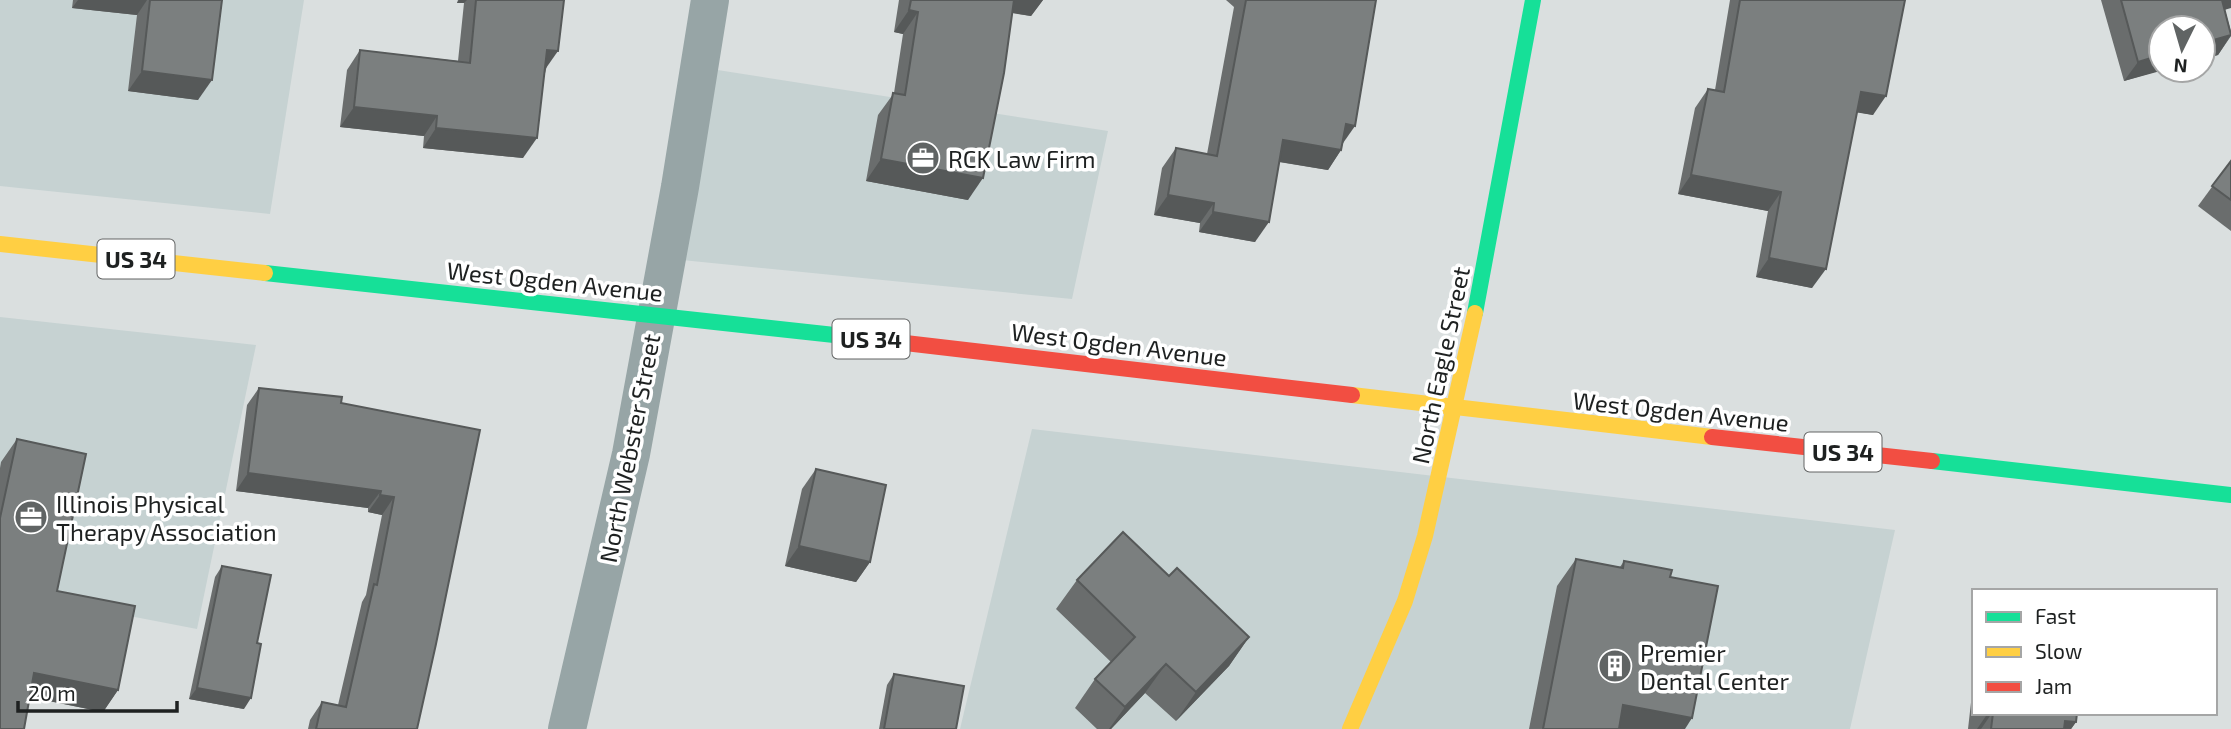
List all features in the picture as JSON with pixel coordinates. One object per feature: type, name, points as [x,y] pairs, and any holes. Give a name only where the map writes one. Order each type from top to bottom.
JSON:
[{"type":"main road","name":"North Eagle Street","points":[[1350,729],[1405,601],[1425,536],[1482,284],[1534,0]]},
{"type":"main road","name":"West Ogden Avenue","points":[[0,244],[1074,361],[1455,408],[2231,495]]},
{"type":"street","name":"North Webster Street","points":[[567,729],[628,470],[680,187],[710,0]]},
{"type":"shaded area","points":[[0,0],[304,0],[270,214],[0,186]]},
{"type":"shaded area","points":[[692,66],[1108,131],[1072,299],[662,258]]},
{"type":"shaded area","points":[[0,317],[256,345],[197,629],[0,591]]},
{"type":"shaded area","points":[[1032,429],[1895,530],[1850,729],[960,729]]},
{"type":"building","points":[[150,0],[222,0],[212,80],[142,71]]},
{"type":"building","points":[[476,0],[564,0],[558,51],[547,50],[537,138],[436,128],[437,116],[354,107],[360,50],[470,63]]},
{"type":"building","points":[[911,0],[1014,0],[1004,73],[983,178],[881,159],[893,93],[905,95],[918,12],[909,10]]},
{"type":"building","points":[[1246,0],[1376,0],[1355,126],[1346,124],[1341,150],[1283,140],[1269,222],[1213,212],[1214,203],[1168,195],[1176,148],[1217,156]]},
{"type":"building","points":[[1740,0],[1905,0],[1886,96],[1861,92],[1826,269],[1769,258],[1781,192],[1691,175],[1708,89],[1724,92]]},
{"type":"building","points":[[2121,0],[2222,0],[2231,35],[2217,39],[2217,14],[2147,14],[2147,59],[2138,62]]},
{"type":"building","points":[[2231,161],[2231,200],[2212,186]]},
{"type":"building","points":[[259,388],[342,397],[341,403],[480,430],[417,729],[316,729],[322,702],[346,707],[374,584],[377,585],[394,497],[380,495],[381,491],[248,473]]},
{"type":"building","points":[[17,439],[86,454],[57,591],[135,606],[118,690],[34,673],[24,729],[0,729],[0,518]]},
{"type":"building","points":[[816,469],[886,485],[870,562],[799,546]]},
{"type":"building","points":[[1123,532],[1169,576],[1177,568],[1249,637],[1196,692],[1166,664],[1125,707],[1095,679],[1135,637],[1077,580]]},
{"type":"building","name":"Premier Dental Center","points":[[1576,559],[1623,568],[1624,561],[1672,570],[1670,577],[1718,586],[1692,718],[1623,705],[1619,729],[1543,729]]},
{"type":"building","points":[[222,566],[271,575],[257,643],[261,644],[251,698],[197,688]]},
{"type":"building","points":[[894,674],[964,686],[956,729],[884,729]]},
{"type":"building","points":[[1993,715],[2077,715],[2076,722],[2065,721],[2064,729],[1991,729]]},
{"type":"traffic: fast","points":[[1475,313],[1533,0]]},
{"type":"traffic: fast","points":[[265,273],[871,339]]},
{"type":"traffic: fast","points":[[1932,461],[2231,495]]},
{"type":"traffic: slow","points":[[0,244],[265,273]]},
{"type":"traffic: slow","points":[[1350,729],[1405,601],[1425,536],[1475,313]]},
{"type":"traffic: slow","points":[[1352,395],[1712,437]]},
{"type":"traffic: jam","points":[[871,339],[1352,395]]},
{"type":"traffic: jam","points":[[1712,437],[1932,461]]},
{"type":"place","name":"RCK Law Firm","points":[[923,158]]},
{"type":"place","name":"Illinois Physical Therapy Association","points":[[31,517]]},
{"type":"place","name":"Premier Dental Center","points":[[1615,666]]}]
